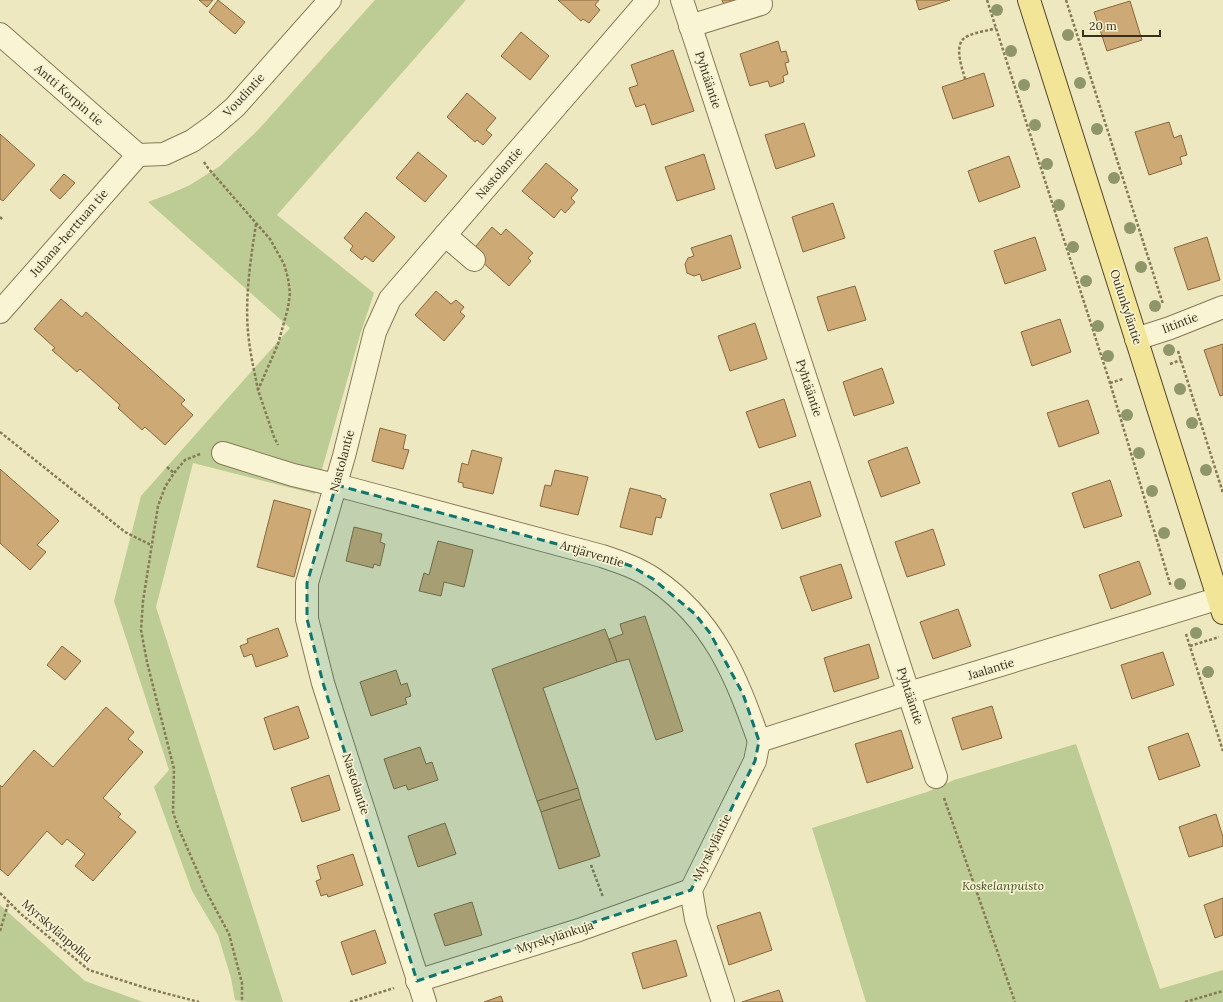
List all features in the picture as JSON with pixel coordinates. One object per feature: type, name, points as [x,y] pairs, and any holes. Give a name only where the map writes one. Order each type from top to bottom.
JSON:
[{"type":"main road","name":"Oulunkyläntie","points":[[1029,0],[1136,339],[1222,603]]},
{"type":"street","name":"Voudintie","points":[[138,155],[164,154],[192,140],[213,126],[235,107],[330,0]]},
{"type":"street","name":"Nastolantie","points":[[425,1002],[323,683],[307,619],[307,583],[324,520],[336,485],[375,332],[390,299],[648,0]]},
{"type":"street","name":"Pyhtääntie","points":[[682,0],[936,777]]},
{"type":"street","points":[[690,26],[761,4]]},
{"type":"street","name":"Antti Korpin tie","points":[[0,34],[138,155]]},
{"type":"street","name":"Juhana-herttuan tie","points":[[0,312],[138,155]]},
{"type":"street","points":[[445,235],[474,260]]},
{"type":"street","name":"Iitintie","points":[[1136,339],[1170,328],[1223,306]]},
{"type":"street","name":"Artjärventie","points":[[223,454],[293,475],[336,485],[602,556],[631,566],[677,596],[695,614],[710,633],[743,694],[759,741]]},
{"type":"street","name":"Jaalantie","points":[[759,741],[1178,610],[1222,603]]},
{"type":"street","name":"Myrskyläntie","points":[[723,1002],[696,919],[691,890],[755,761],[759,741]]},
{"type":"street","name":"Myrskylänkuja","points":[[418,981],[579,930],[691,890]]},
{"type":"path","points":[[987,0],[1110,383],[1178,610],[1223,751]]},
{"type":"path","points":[[1066,0],[1223,493]]},
{"type":"path","points":[[965,80],[959,50],[961,41],[967,36],[996,28]]},
{"type":"path","points":[[192,140],[208,168],[270,239],[284,264],[290,293],[288,308],[278,344],[258,390]]},
{"type":"path","points":[[0,217],[3,220]]},
{"type":"path","points":[[256,224],[251,256],[247,303],[249,341],[258,390],[274,437],[293,475]]},
{"type":"path","points":[[0,432],[125,532],[151,545]]},
{"type":"path","points":[[223,454],[208,451],[185,460],[165,487],[158,506],[151,545],[143,601],[141,630],[147,662],[174,769],[173,812],[206,891],[229,934],[242,983],[242,1002]]},
{"type":"path","points":[[167,467],[174,473]]},
{"type":"path","points":[[1190,646],[1223,635]]},
{"type":"path","points":[[936,777],[1015,1002]]},
{"type":"path","points":[[591,865],[604,900]]},
{"type":"path","name":"Myrskylänpolku","points":[[0,893],[21,914],[89,970],[149,989],[199,1002]]},
{"type":"path","points":[[0,931],[9,901]]},
{"type":"path","points":[[350,1002],[418,981]]},
{"type":"path","points":[[1186,1002],[1223,991]]},
{"type":"highlighted area","points":[[336,485],[602,556],[631,566],[653,579],[695,614],[710,633],[743,694],[759,741],[755,761],[691,890],[417,981],[323,683],[307,619],[307,583]]},
{"type":"green space","points":[[375,0],[466,0],[277,215],[374,293],[360,335],[315,494],[193,463],[156,607],[283,1002],[247,1002],[235,1000],[231,978],[218,935],[192,891],[154,787],[169,770],[114,601],[141,496],[290,328],[148,202],[190,185],[220,166],[258,130]]},
{"type":"green space","name":"Koskelanpuisto","points":[[1076,744],[1160,989],[1223,970],[1223,1002],[866,1002],[812,828],[927,792],[954,780]]},
{"type":"green space","points":[[0,905],[85,981],[143,1002],[0,1002]]},
{"type":"building","points":[[199,0],[213,0],[207,7]]},
{"type":"building","points":[[218,0],[245,22],[235,34],[209,12]]},
{"type":"building","points":[[558,0],[599,0],[595,5],[600,10],[589,23],[583,19],[581,21]]},
{"type":"building","points":[[722,0],[756,0],[724,5]]},
{"type":"building","points":[[916,0],[950,0],[919,10]]},
{"type":"building","points":[[1130,1],[1142,40],[1107,51],[1094,12]]},
{"type":"building","points":[[521,32],[549,56],[530,80],[501,56]]},
{"type":"building","points":[[778,41],[781,52],[786,51],[789,62],[785,63],[788,74],[783,76],[784,82],[770,87],[768,81],[750,86],[740,54]]},
{"type":"building","points":[[673,50],[694,111],[652,125],[645,104],[636,107],[629,88],[638,85],[631,65]]},
{"type":"building","points":[[984,73],[994,106],[953,119],[942,87]]},
{"type":"building","points":[[467,93],[496,118],[486,130],[492,135],[483,145],[477,140],[475,142],[447,117]]},
{"type":"building","points":[[1169,122],[1174,138],[1181,135],[1187,155],[1180,157],[1182,164],[1149,175],[1135,132]]},
{"type":"building","points":[[804,123],[815,156],[776,169],[765,135]]},
{"type":"building","points":[[0,134],[35,165],[3,201],[0,199]]},
{"type":"building","points":[[418,152],[447,176],[425,202],[396,178]]},
{"type":"building","points":[[704,154],[715,189],[677,201],[665,167]]},
{"type":"building","points":[[1009,156],[1020,187],[979,202],[968,171]]},
{"type":"building","points":[[546,163],[578,190],[571,198],[575,202],[565,213],[561,209],[554,218],[522,191]]},
{"type":"building","points":[[64,174],[75,183],[60,199],[50,190]]},
{"type":"building","points":[[833,203],[845,238],[803,252],[792,217]]},
{"type":"building","points":[[366,212],[395,237],[373,262],[365,256],[362,260],[350,250],[353,246],[344,238]]},
{"type":"building","points":[[492,227],[501,235],[506,229],[533,253],[528,258],[531,261],[509,286],[471,252]]},
{"type":"building","points":[[731,235],[741,268],[702,281],[700,274],[694,276],[687,273],[685,264],[688,258],[694,256],[691,248]]},
{"type":"building","points":[[1035,237],[1046,270],[1005,284],[994,251]]},
{"type":"building","points":[[1207,237],[1220,280],[1188,290],[1174,248]]},
{"type":"building","points":[[855,286],[866,320],[828,331],[817,297]]},
{"type":"building","points":[[436,291],[451,304],[456,300],[464,307],[460,312],[465,316],[444,341],[415,315]]},
{"type":"building","points":[[61,299],[82,317],[86,312],[185,400],[181,404],[193,415],[165,445],[145,427],[142,430],[118,408],[120,405],[80,369],[77,372],[52,350],[55,348],[34,329]]},
{"type":"building","points":[[1060,319],[1071,352],[1032,366],[1021,332]]},
{"type":"building","points":[[755,323],[767,359],[730,371],[718,336]]},
{"type":"building","points":[[1223,344],[1223,395],[1220,396],[1204,350]]},
{"type":"building","points":[[882,368],[894,403],[854,416],[843,382]]},
{"type":"building","points":[[784,399],[796,436],[759,448],[746,412]]},
{"type":"building","points":[[1088,400],[1099,433],[1059,447],[1047,413]]},
{"type":"building","points":[[380,428],[406,435],[403,449],[409,450],[403,469],[372,461]]},
{"type":"building","points":[[907,447],[920,483],[881,497],[868,461]]},
{"type":"building","points":[[472,450],[502,458],[493,494],[463,487],[463,483],[458,482],[462,463],[468,465]]},
{"type":"building","points":[[0,469],[59,521],[37,545],[46,552],[30,570],[0,543]]},
{"type":"building","points":[[555,470],[588,477],[578,515],[540,506],[545,485],[551,486]]},
{"type":"building","points":[[1110,480],[1122,516],[1084,528],[1072,493]]},
{"type":"building","points":[[810,481],[821,516],[782,529],[770,494]]},
{"type":"building","points":[[630,488],[661,496],[661,498],[666,499],[661,518],[656,517],[652,535],[620,527]]},
{"type":"building","points":[[274,500],[311,510],[294,577],[257,567]]},
{"type":"building","points":[[354,527],[382,534],[380,542],[385,544],[380,566],[374,564],[373,568],[346,561]]},
{"type":"building","points":[[933,529],[945,565],[907,577],[895,542]]},
{"type":"building","points":[[438,541],[473,550],[464,587],[444,582],[441,596],[419,591],[424,573],[429,575]]},
{"type":"building","points":[[1139,561],[1151,594],[1111,609],[1099,575]]},
{"type":"building","points":[[841,564],[852,598],[812,611],[800,577]]},
{"type":"building","points":[[958,609],[971,646],[933,659],[920,622]]},
{"type":"building","points":[[645,616],[683,731],[656,740],[629,659],[617,662],[609,639],[623,634],[620,624]]},
{"type":"building","points":[[278,628],[288,656],[256,667],[252,654],[244,657],[240,646],[248,643],[247,639]]},
{"type":"building","points":[[605,629],[617,662],[543,688],[578,788],[537,801],[492,669]]},
{"type":"building","points":[[869,644],[879,678],[834,692],[824,658]]},
{"type":"building","points":[[62,646],[81,661],[65,680],[47,665]]},
{"type":"building","points":[[1163,652],[1174,685],[1132,699],[1121,665]]},
{"type":"building","points":[[396,670],[401,685],[407,683],[411,696],[405,698],[407,704],[371,716],[360,682]]},
{"type":"building","points":[[298,706],[309,738],[274,750],[264,718]]},
{"type":"building","points":[[992,706],[1002,738],[962,750],[952,718]]},
{"type":"building","points":[[106,707],[134,732],[128,739],[143,752],[103,798],[121,814],[118,817],[136,832],[93,881],[75,866],[85,854],[67,839],[62,845],[47,831],[8,876],[0,869],[0,785],[2,787],[34,750],[53,767]]},
{"type":"building","points":[[901,730],[913,768],[867,783],[855,744]]},
{"type":"building","points":[[1188,733],[1200,766],[1159,780],[1148,747]]},
{"type":"building","points":[[420,747],[426,764],[432,762],[438,780],[408,790],[406,785],[394,789],[384,759]]},
{"type":"building","points":[[329,775],[340,810],[302,822],[291,788]]},
{"type":"building","points":[[578,788],[581,799],[541,812],[537,801]]},
{"type":"building","points":[[581,799],[600,856],[559,869],[541,812]]},
{"type":"building","points":[[1216,814],[1223,837],[1223,846],[1189,857],[1179,827]]},
{"type":"building","points":[[445,823],[456,854],[418,867],[408,836]]},
{"type":"building","points":[[353,854],[363,885],[328,897],[327,894],[321,896],[316,881],[321,879],[317,866]]},
{"type":"building","points":[[1223,898],[1223,935],[1215,938],[1204,905]]},
{"type":"building","points":[[472,902],[482,935],[445,946],[434,914]]},
{"type":"building","points":[[760,912],[772,950],[729,965],[717,926]]},
{"type":"building","points":[[375,930],[386,963],[352,975],[341,942]]},
{"type":"building","points":[[676,940],[687,976],[643,989],[632,953]]},
{"type":"building","points":[[779,990],[783,1002],[742,1002]]},
{"type":"building","points":[[501,996],[503,1002],[484,1002]]}]
